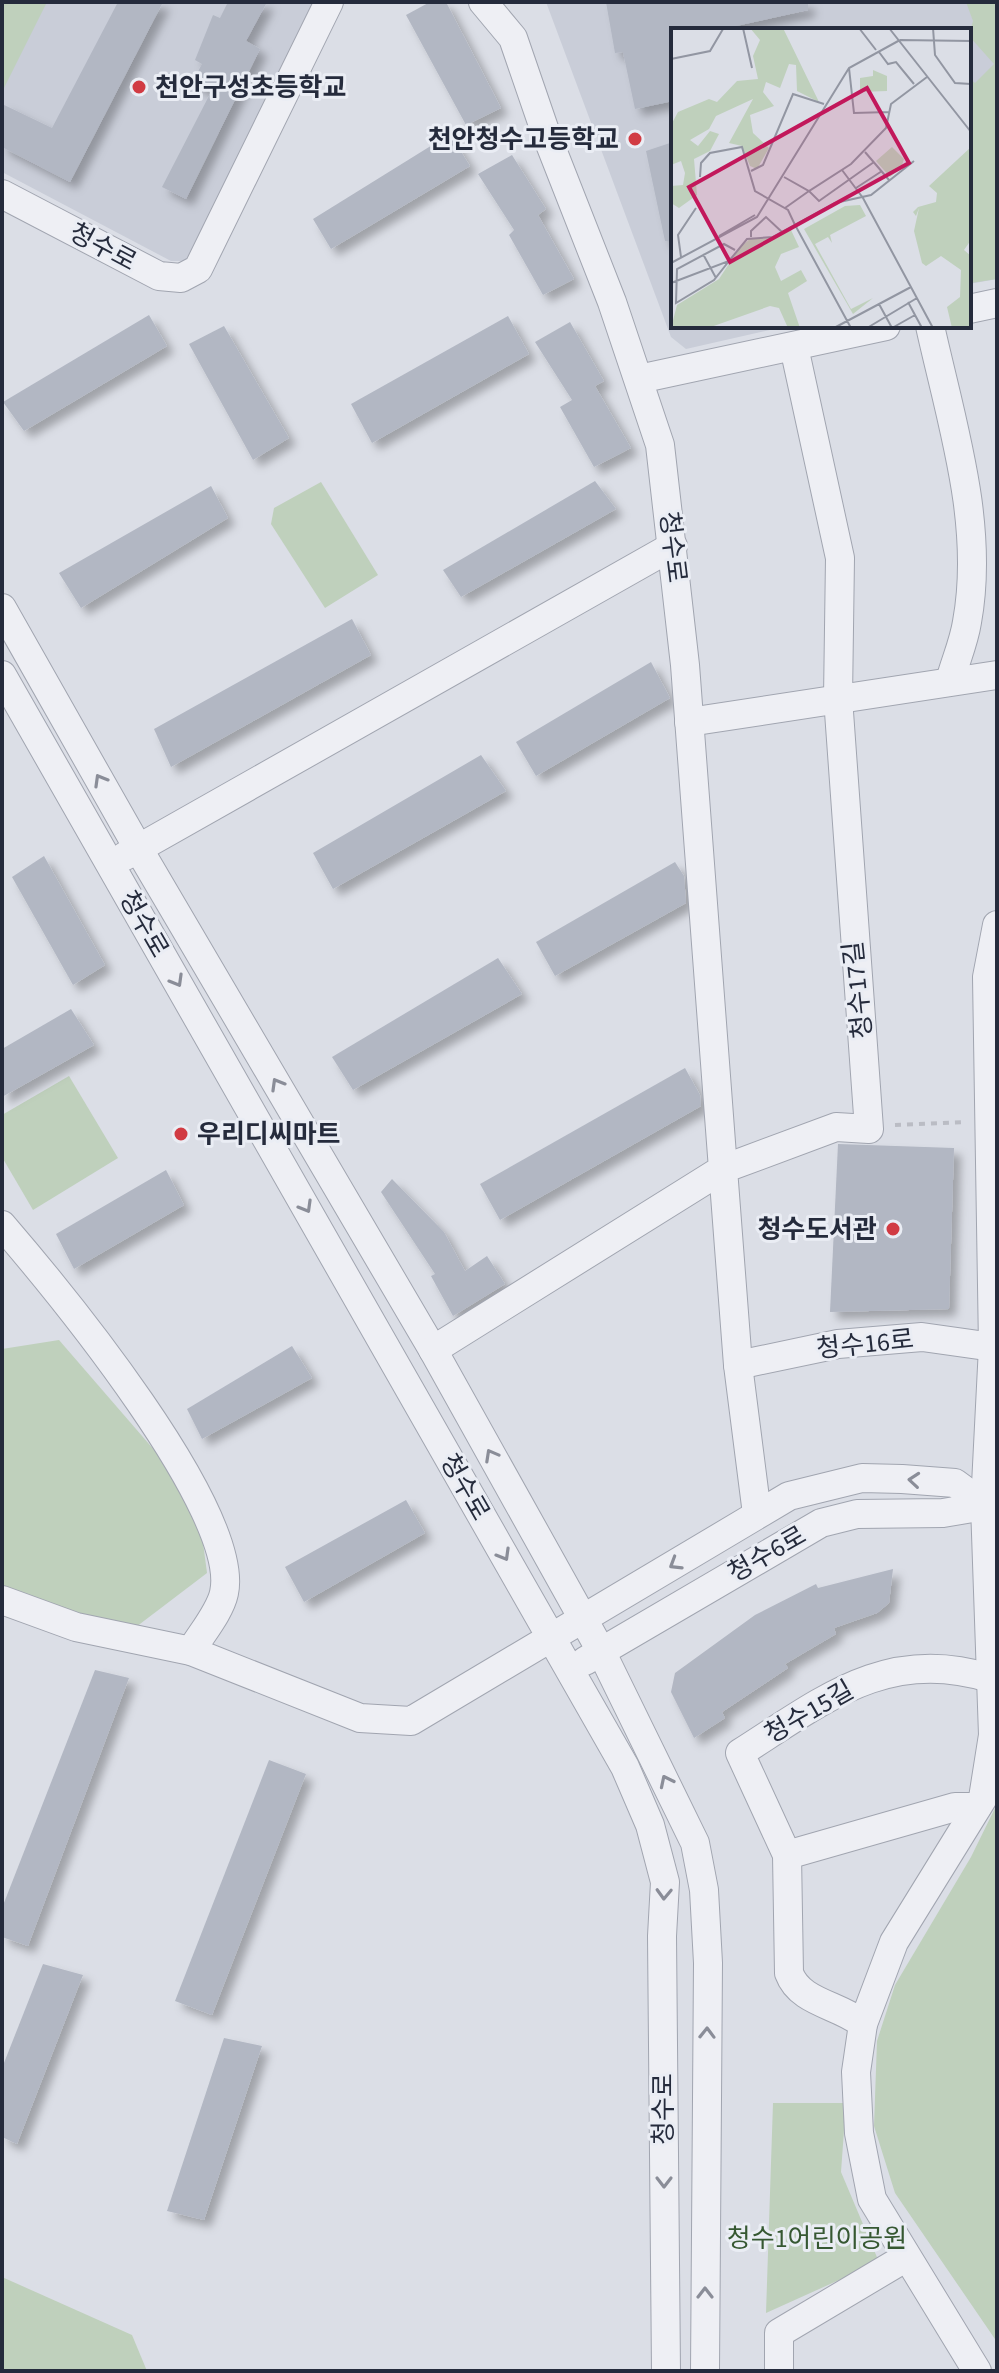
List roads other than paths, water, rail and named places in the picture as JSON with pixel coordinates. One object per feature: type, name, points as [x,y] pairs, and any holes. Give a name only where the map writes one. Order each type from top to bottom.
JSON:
[{"type":"street","name":"청수로","points":[[2,194],[159,276],[181,278],[198,269],[329,2]]},
{"type":"street","name":"청수로","points":[[483,2],[513,38],[639,379],[660,445],[673,546],[689,722],[723,1169]]},
{"type":"street","points":[[971,309],[997,303]]},
{"type":"street","points":[[639,379],[877,328]]},
{"type":"street","points":[[930,328],[967,500],[972,569],[967,623],[950,681]]},
{"type":"street","name":"청수17길","points":[[723,1169],[836,1127],[869,1129],[838,698],[840,558],[794,347]]},
{"type":"street","points":[[110,865],[449,676],[673,546]]},
{"type":"street","name":"청수로","points":[[2,608],[138,848],[433,1350],[601,1651],[695,1843],[704,1890],[708,1963],[705,2371]]},
{"type":"street","name":"청수로","points":[[2,675],[625,1767],[650,1825],[665,1882],[662,1936],[666,2371]]},
{"type":"street","points":[[689,722],[997,675]]},
{"type":"street","points":[[977,2371],[905,2258],[872,2199],[859,2133],[856,2072],[863,2024],[894,1942],[983,1798],[993,1735],[989,1678],[993,1347],[987,977],[997,925]]},
{"type":"street","points":[[433,1350],[723,1169]]},
{"type":"street","name":"청수6로","points":[[723,1169],[738,1365],[757,1514]]},
{"type":"street","points":[[2,1225],[80,1315],[199,1495],[222,1549],[224,1594],[191,1651]]},
{"type":"street","name":"청수16로","points":[[738,1365],[838,1344],[922,1337],[993,1347]]},
{"type":"street","name":"청수6로","points":[[514,1662],[789,1496],[862,1478],[955,1483],[991,1504]]},
{"type":"street","name":"청수6로","points":[[570,1670],[821,1523],[857,1514],[943,1513],[991,1504]]},
{"type":"street","points":[[2,1600],[76,1627],[191,1651],[360,1718],[411,1721],[514,1662],[546,1659],[570,1670]]},
{"type":"street","name":"청수15길","points":[[863,2024],[836,2006],[799,1993],[793,1985],[789,1973],[787,1855],[740,1753],[840,1690],[882,1673],[917,1667],[964,1670],[989,1678]]},
{"type":"street","points":[[787,1855],[955,1807],[977,1807]]},
{"type":"street","points":[[779,2371],[779,2333],[905,2258]]},
{"type":"place","name":"천안구성초등학교","points":[[139,87]]},
{"type":"place","name":"천안청수고등학교","points":[[635,139]]},
{"type":"place","name":"우리디씨마트","points":[[181,1134]]},
{"type":"place","name":"청수도서관","points":[[893,1229]]},
{"type":"park label","name":"청수1어린이공원","points":[[817,2238]]}]
